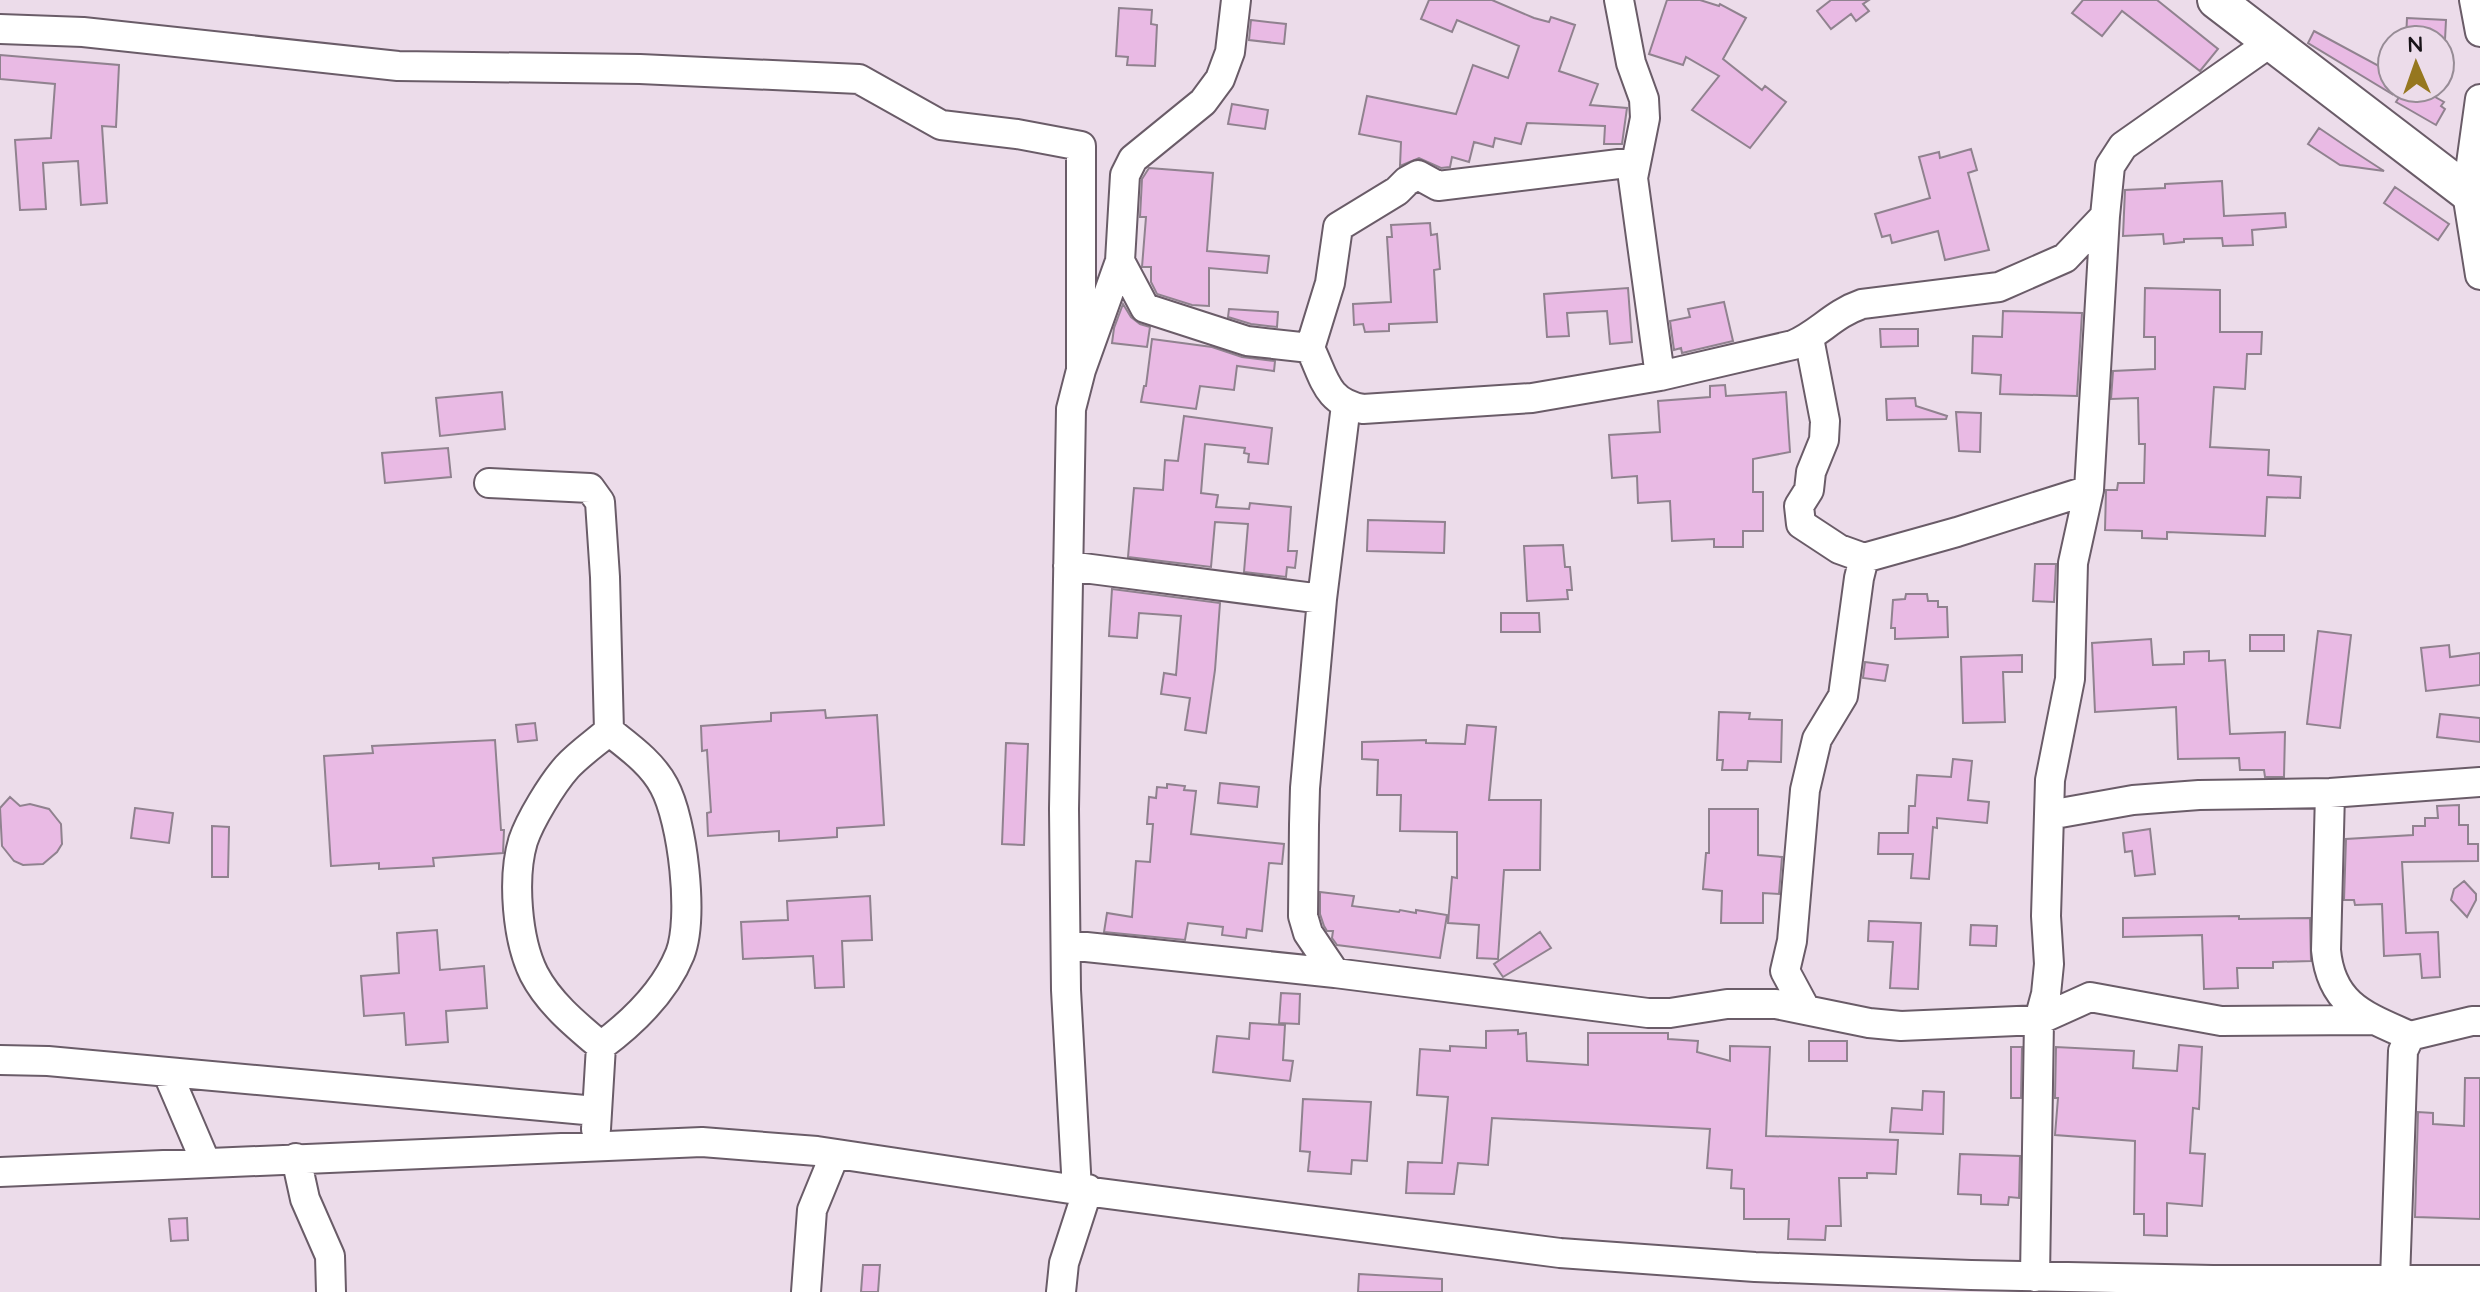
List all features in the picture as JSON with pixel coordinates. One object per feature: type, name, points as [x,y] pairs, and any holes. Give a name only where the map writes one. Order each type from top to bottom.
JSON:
[{"type":"main road","points":[[2216,0],[2474,198]]},
{"type":"street","points":[[1061,1292],[1064,1263],[1083,1190],[1066,990],[1064,809],[1071,409],[1081,370],[1120,261],[1125,175],[1133,159],[1203,102],[1220,79],[1230,52],[1236,0]]},
{"type":"street","points":[[1619,0],[1628,48],[1644,99],[1645,118],[1635,162],[1636,201],[1660,376]]},
{"type":"street","points":[[2474,0],[2480,32]]},
{"type":"street","points":[[0,29],[83,32],[398,66],[640,69],[859,79],[941,125],[1081,146],[1081,370]]},
{"type":"street","points":[[2035,1277],[2039,1020],[2049,964],[2046,916],[2052,762],[2064,719],[2070,679],[2073,563],[2089,490],[2110,166],[2123,146],[2271,42]]},
{"type":"street","points":[[2480,99],[2474,198],[2480,275]]},
{"type":"street","points":[[1635,162],[1438,186],[1418,175],[1338,227],[1330,283],[1310,348],[1334,399],[1363,409],[1532,398],[1660,376],[1793,345],[1809,338],[1844,310],[1862,304],[1999,287],[2029,276],[2065,258],[2105,216]]},
{"type":"street","points":[[1120,261],[1145,308],[1247,341],[1310,348]]},
{"type":"street","points":[[1809,338],[1825,421],[1824,440],[1811,472],[1809,490],[1799,506],[1801,524],[1839,549],[1864,558],[2089,490]]},
{"type":"street","points":[[1335,973],[1308,933],[1303,916],[1305,788],[1322,599],[1346,405]]},
{"type":"street","points":[[489,483],[590,488],[600,502],[609,731],[647,762],[665,787],[676,819],[683,861],[685,912],[680,953],[668,976],[648,1002],[622,1030],[601,1046],[595,1145]]},
{"type":"street","points":[[1806,1010],[1785,971],[1792,941],[1802,808],[1817,739],[1843,696],[1864,558]]},
{"type":"street","points":[[1068,566],[1322,599]]},
{"type":"street","points":[[601,1046],[566,1017],[535,976],[525,952],[520,921],[519,870],[523,841],[537,812],[567,767],[609,731]]},
{"type":"street","points":[[2049,815],[2133,800],[2199,795],[2330,793],[2480,782]]},
{"type":"street","points":[[2330,793],[2328,970],[2333,985],[2350,1004],[2374,1020],[2410,1036],[2480,1021]]},
{"type":"street","points":[[1067,945],[1335,973],[1648,1013],[1747,1003],[1776,1004],[1869,1023],[1901,1026],[2039,1020],[2090,997],[2221,1021],[2374,1020]]},
{"type":"street","points":[[2395,1280],[2401,1074],[2403,1051],[2410,1036]]},
{"type":"street","points":[[0,1060],[48,1061],[596,1111]]},
{"type":"street","points":[[167,1072],[206,1163]]},
{"type":"street","points":[[0,1172],[702,1142],[835,1154],[1560,1253],[1972,1284],[2035,1277],[2480,1280]]},
{"type":"street","points":[[806,1292],[812,1210],[835,1154]]},
{"type":"street","points":[[296,1158],[305,1199],[330,1256],[331,1292]]},
{"type":"building","points":[[1429,0],[1492,0],[1534,18],[1549,22],[1551,17],[1575,25],[1559,71],[1598,84],[1590,105],[1627,108],[1622,144],[1604,144],[1605,126],[1527,123],[1521,144],[1495,138],[1493,147],[1474,142],[1469,162],[1452,157],[1450,167],[1441,168],[1419,158],[1400,166],[1401,142],[1359,134],[1367,96],[1456,114],[1473,65],[1508,78],[1519,46],[1457,20],[1452,32],[1421,19]]},
{"type":"building","points":[[1667,0],[1700,0],[1720,4],[1746,18],[1723,59],[1762,90],[1765,86],[1786,102],[1750,148],[1692,110],[1719,76],[1686,57],[1683,65],[1649,54]]},
{"type":"building","points":[[1831,0],[1869,0],[1863,4],[1869,11],[1856,21],[1851,14],[1831,29],[1817,11]]},
{"type":"building","points":[[2083,0],[2157,0],[2218,49],[2200,71],[2122,11],[2102,36],[2072,13]]},
{"type":"building","points":[[1119,8],[1152,10],[1151,24],[1157,25],[1155,66],[1127,65],[1128,57],[1116,56]]},
{"type":"building","points":[[2407,18],[2446,20],[2446,24],[2407,24]]},
{"type":"building","points":[[1251,20],[1286,24],[1284,44],[1249,40]]},
{"type":"building","points":[[2314,31],[2376,64],[2376,84],[2308,43]]},
{"type":"building","points":[[0,55],[119,65],[116,127],[102,126],[107,203],[81,205],[78,161],[43,163],[46,209],[20,210],[15,140],[51,138],[55,84],[0,79]]},
{"type":"building","points":[[1232,104],[1268,110],[1265,129],[1228,124]]},
{"type":"building","points":[[2399,104],[2442,104],[2445,109],[2436,125]]},
{"type":"building","points":[[2319,128],[2384,171],[2340,165],[2308,144]]},
{"type":"building","points":[[1971,149],[1977,170],[1968,173],[1989,250],[1945,260],[1938,231],[1892,243],[1890,235],[1882,237],[1875,214],[1930,198],[1919,157],[1939,152],[1940,158]]},
{"type":"building","points":[[1149,168],[1213,173],[1207,251],[1269,256],[1267,273],[1209,268],[1209,306],[1192,305],[1157,294],[1151,282],[1151,267],[1142,267],[1146,217],[1140,217],[1142,179]]},
{"type":"building","points":[[2222,181],[2224,216],[2285,213],[2286,227],[2252,230],[2253,245],[2223,246],[2222,238],[2184,239],[2184,242],[2164,244],[2163,234],[2123,236],[2125,190]]},
{"type":"building","points":[[2395,187],[2449,224],[2438,240],[2384,203]]},
{"type":"building","points":[[1430,223],[1431,235],[1437,234],[1440,269],[1434,270],[1437,322],[1389,324],[1389,331],[1365,332],[1363,324],[1354,325],[1353,304],[1391,302],[1387,237],[1392,237],[1391,225]]},
{"type":"building","points":[[1628,288],[1632,342],[1610,344],[1607,311],[1567,313],[1569,336],[1547,337],[1544,294]]},
{"type":"building","points":[[2145,288],[2220,290],[2220,332],[2262,332],[2261,354],[2247,354],[2245,389],[2214,387],[2210,447],[2269,450],[2268,475],[2301,477],[2300,498],[2267,497],[2265,536],[2167,532],[2167,539],[2142,538],[2142,531],[2105,530],[2106,490],[2117,490],[2118,483],[2144,483],[2145,444],[2139,444],[2138,398],[2111,399],[2113,371],[2155,369],[2155,337],[2144,337]]},
{"type":"building","points":[[1724,302],[1733,341],[1682,353],[1681,348],[1674,350],[1670,321],[1690,317],[1688,309]]},
{"type":"building","points":[[1123,304],[1131,317],[1150,327],[1147,347],[1112,343]]},
{"type":"building","points":[[1229,309],[1278,312],[1277,327],[1228,317]]},
{"type":"building","points":[[2003,311],[2082,313],[2077,396],[2000,394],[2001,375],[1972,373],[1973,336],[2002,337]]},
{"type":"building","points":[[1880,329],[1918,329],[1918,346],[1881,347]]},
{"type":"building","points":[[1152,339],[1212,347],[1242,357],[1275,361],[1274,371],[1237,366],[1234,390],[1200,386],[1196,409],[1141,402]]},
{"type":"building","points":[[1725,385],[1726,396],[1786,392],[1790,452],[1753,459],[1753,492],[1763,492],[1763,531],[1743,531],[1743,547],[1714,547],[1714,539],[1672,541],[1670,501],[1638,503],[1637,476],[1612,478],[1609,435],[1660,432],[1658,401],[1710,397],[1710,386]]},
{"type":"building","points":[[502,392],[505,429],[440,436],[436,398]]},
{"type":"building","points":[[1915,398],[1916,406],[1947,416],[1946,419],[1887,420],[1886,399]]},
{"type":"building","points":[[1956,412],[1981,413],[1980,452],[1959,451]]},
{"type":"building","points":[[1184,416],[1272,428],[1268,464],[1248,462],[1249,454],[1244,453],[1245,448],[1205,444],[1201,493],[1218,495],[1216,507],[1249,509],[1250,503],[1291,507],[1288,551],[1297,551],[1295,568],[1287,567],[1286,577],[1244,572],[1248,524],[1215,522],[1211,567],[1128,557],[1134,488],[1163,490],[1165,460],[1178,461]]},
{"type":"building","points":[[448,448],[451,477],[385,483],[382,453]]},
{"type":"building","points":[[1368,520],[1445,522],[1444,553],[1367,551]]},
{"type":"building","points":[[1563,545],[1565,567],[1570,567],[1572,590],[1567,590],[1568,599],[1527,601],[1524,546]]},
{"type":"building","points":[[2035,564],[2056,564],[2054,602],[2033,601]]},
{"type":"building","points":[[1112,589],[1220,603],[1206,733],[1185,730],[1190,698],[1161,694],[1164,673],[1176,675],[1181,616],[1139,613],[1137,638],[1109,636]]},
{"type":"building","points":[[1906,594],[1927,594],[1928,601],[1938,601],[1938,607],[1947,607],[1948,637],[1895,639],[1895,628],[1891,628],[1893,600],[1905,599]]},
{"type":"building","points":[[1501,613],[1539,613],[1540,632],[1501,632]]},
{"type":"building","points":[[2318,631],[2351,635],[2340,728],[2307,724]]},
{"type":"building","points":[[2250,635],[2284,635],[2284,651],[2250,651]]},
{"type":"building","points":[[2151,639],[2153,665],[2184,664],[2184,652],[2209,651],[2209,661],[2225,660],[2230,734],[2285,732],[2284,777],[2265,777],[2264,770],[2240,770],[2239,758],[2178,759],[2176,707],[2095,712],[2092,643]]},
{"type":"building","points":[[2449,645],[2450,657],[2480,653],[2480,685],[2426,691],[2421,648]]},
{"type":"building","points":[[2022,655],[2022,672],[2003,672],[2005,722],[1963,723],[1961,657]]},
{"type":"building","points":[[1865,662],[1888,665],[1885,681],[1863,678]]},
{"type":"building","points":[[825,710],[826,718],[877,715],[884,825],[837,828],[837,837],[779,841],[779,831],[708,836],[707,813],[711,812],[707,750],[702,751],[701,726],[771,721],[771,713]]},
{"type":"building","points":[[1719,712],[1750,713],[1749,719],[1782,720],[1781,762],[1748,761],[1747,770],[1722,770],[1723,760],[1717,760]]},
{"type":"building","points":[[2440,714],[2480,718],[2480,742],[2437,737]]},
{"type":"building","points":[[535,723],[537,740],[518,742],[516,725]]},
{"type":"building","points":[[1467,725],[1496,727],[1489,800],[1541,800],[1540,870],[1504,870],[1498,959],[1477,958],[1479,925],[1448,923],[1452,877],[1457,878],[1457,832],[1400,831],[1401,795],[1377,795],[1378,760],[1362,759],[1362,742],[1426,740],[1426,743],[1465,744]]},
{"type":"building","points":[[495,740],[501,830],[504,830],[503,853],[433,858],[434,866],[379,869],[379,863],[331,866],[324,756],[373,753],[372,746]]},
{"type":"building","points":[[1006,743],[1028,744],[1024,845],[1002,844]]},
{"type":"building","points":[[1953,759],[1972,761],[1968,800],[1989,802],[1987,823],[1937,818],[1937,828],[1933,827],[1929,879],[1911,878],[1913,854],[1878,854],[1879,833],[1908,833],[1909,806],[1915,806],[1917,775],[1951,777]]},
{"type":"building","points":[[1220,783],[1259,787],[1257,807],[1218,803]]},
{"type":"building","points":[[1167,784],[1196,791],[1191,834],[1284,844],[1282,864],[1269,863],[1262,931],[1247,929],[1246,938],[1222,935],[1223,927],[1188,923],[1185,940],[1104,932],[1107,913],[1132,917],[1136,861],[1150,862],[1153,824],[1147,824],[1149,797],[1156,798],[1157,787],[1167,788]]},
{"type":"building","points":[[10,797],[20,806],[30,804],[49,809],[61,824],[62,844],[43,864],[23,865],[14,861],[2,846],[0,808]]},
{"type":"building","points":[[2459,805],[2459,825],[2468,825],[2468,844],[2478,844],[2478,861],[2402,862],[2406,933],[2438,932],[2440,977],[2422,978],[2420,954],[2384,956],[2382,904],[2355,905],[2354,900],[2344,900],[2346,839],[2413,835],[2413,826],[2425,826],[2425,818],[2438,818],[2437,806]]},
{"type":"building","points":[[135,808],[173,813],[169,843],[131,838]]},
{"type":"building","points":[[1709,809],[1758,809],[1758,855],[1782,857],[1779,894],[1763,893],[1763,923],[1721,923],[1722,891],[1703,889],[1706,853],[1709,853]]},
{"type":"building","points":[[212,826],[229,827],[228,877],[212,877]]},
{"type":"building","points":[[2150,829],[2155,874],[2135,876],[2132,851],[2125,852],[2123,833]]},
{"type":"building","points":[[2464,881],[2476,894],[2467,917],[2451,900],[2454,889]]},
{"type":"building","points":[[1320,892],[1354,896],[1352,906],[1447,915],[1440,958],[1337,945],[1332,938],[1333,931],[1327,931],[1320,914]]},
{"type":"building","points":[[870,896],[872,940],[842,941],[844,987],[815,988],[813,956],[743,959],[741,922],[788,920],[787,901]]},
{"type":"building","points":[[2239,916],[2239,919],[2310,918],[2311,961],[2273,962],[2273,968],[2237,968],[2238,988],[2204,989],[2202,935],[2123,937],[2123,918]]},
{"type":"building","points":[[1869,921],[1921,923],[1918,989],[1890,988],[1893,942],[1868,941]]},
{"type":"building","points":[[1971,925],[1997,926],[1996,946],[1970,945]]},
{"type":"building","points":[[437,930],[440,970],[484,966],[487,1008],[446,1011],[448,1042],[406,1045],[404,1013],[364,1016],[361,976],[399,973],[397,933]]},
{"type":"building","points":[[1540,932],[1551,948],[1503,977],[1494,964]]},
{"type":"building","points":[[1281,993],[1300,994],[1299,1024],[1279,1023]]},
{"type":"building","points":[[1250,1023],[1285,1025],[1283,1060],[1293,1061],[1290,1081],[1213,1072],[1217,1036],[1249,1039]]},
{"type":"building","points":[[1518,1030],[1518,1034],[1526,1033],[1527,1061],[1588,1065],[1588,1033],[1668,1033],[1668,1039],[1698,1041],[1697,1052],[1730,1061],[1730,1046],[1770,1047],[1766,1136],[1898,1140],[1896,1174],[1867,1173],[1867,1178],[1839,1178],[1841,1226],[1826,1226],[1825,1240],[1788,1239],[1789,1219],[1744,1219],[1744,1189],[1731,1188],[1732,1170],[1707,1168],[1710,1129],[1492,1118],[1488,1165],[1458,1163],[1454,1194],[1406,1193],[1408,1162],[1442,1163],[1448,1097],[1417,1095],[1420,1049],[1450,1051],[1450,1046],[1486,1048],[1486,1031]]},
{"type":"building","points":[[1809,1041],[1847,1041],[1847,1061],[1809,1061]]},
{"type":"building","points":[[2179,1045],[2202,1047],[2199,1109],[2193,1108],[2190,1153],[2205,1154],[2202,1206],[2167,1203],[2167,1236],[2144,1235],[2144,1214],[2134,1214],[2135,1141],[2055,1135],[2058,1098],[2055,1098],[2056,1047],[2134,1051],[2133,1068],[2177,1071]]},
{"type":"building","points":[[2011,1047],[2022,1047],[2021,1098],[2011,1098]]},
{"type":"building","points":[[2465,1078],[2480,1078],[2480,1219],[2415,1217],[2418,1112],[2433,1113],[2433,1124],[2464,1126]]},
{"type":"building","points":[[1923,1091],[1944,1092],[1943,1134],[1890,1132],[1892,1108],[1922,1110]]},
{"type":"building","points":[[1303,1099],[1371,1102],[1367,1161],[1352,1160],[1351,1174],[1308,1171],[1310,1152],[1300,1151]]},
{"type":"building","points":[[1960,1154],[2020,1156],[2019,1198],[2009,1197],[2008,1205],[1981,1204],[1981,1195],[1958,1194]]},
{"type":"building","points":[[187,1218],[188,1240],[171,1241],[169,1219]]},
{"type":"building","points":[[863,1265],[880,1265],[878,1292],[861,1292]]},
{"type":"building","points":[[1359,1274],[1442,1279],[1442,1292],[1358,1292]]}]
